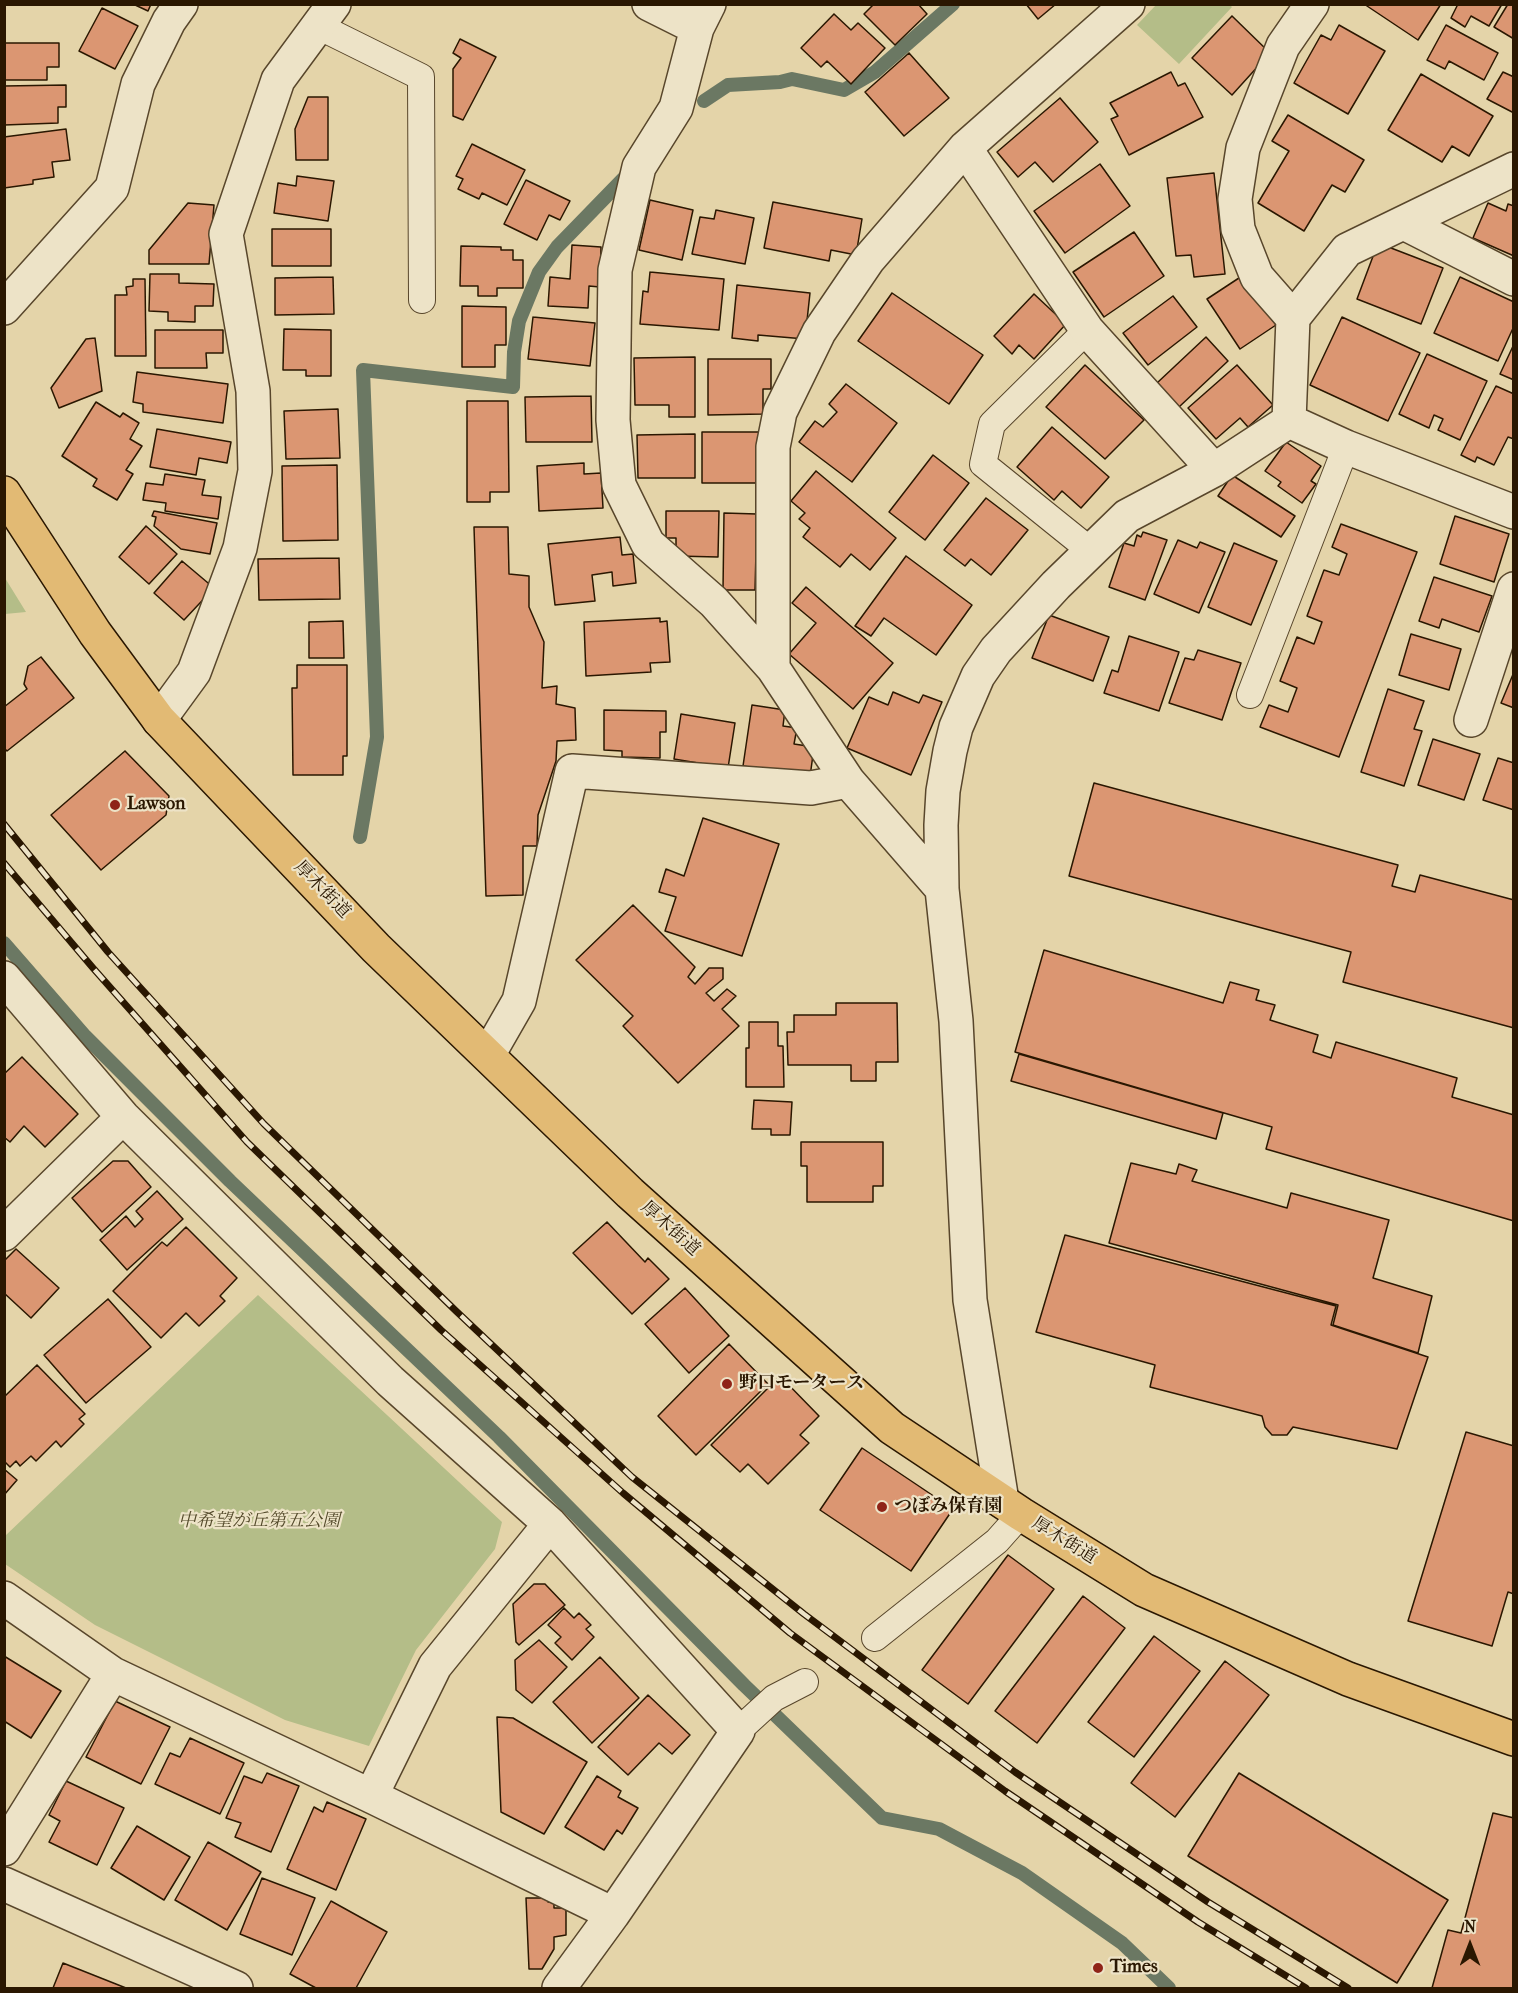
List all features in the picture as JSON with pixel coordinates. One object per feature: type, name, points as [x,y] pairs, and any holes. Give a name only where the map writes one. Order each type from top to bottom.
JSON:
[{"type":"main road","name":"厚木街道","points":[[4,493],[95,633],[159,720],[376,948],[630,1193],[892,1428],[1011,1508],[1144,1590],[1348,1680],[1514,1738]]},
{"type":"street","points":[[4,308],[112,188],[138,84],[169,21],[181,4]]},
{"type":"street","points":[[650,4],[703,16],[676,108],[639,167],[615,270],[613,420],[619,484],[648,544],[714,602],[773,668],[848,781],[942,889]]},
{"type":"street","points":[[773,668],[773,447],[780,412],[819,332],[868,260],[965,148],[1128,4]]},
{"type":"street","points":[[1293,318],[1257,277],[1238,229],[1235,199],[1243,148],[1283,46],[1312,4]]},
{"type":"street","points":[[159,720],[194,672],[240,548],[255,471],[253,391],[225,234],[278,80],[326,15]]},
{"type":"street","points":[[965,148],[1087,330],[1214,470]]},
{"type":"street","points":[[1289,421],[1293,318],[1347,250],[1514,169]]},
{"type":"street","points":[[1404,223],[1514,279]]},
{"type":"street","points":[[1289,421],[1346,447],[1514,512]]},
{"type":"street","points":[[1011,1508],[970,1300],[956,1021],[942,889],[941,825],[946,771],[956,727],[978,676],[996,650],[1056,585],[1127,516],[1214,470],[1289,421]]},
{"type":"street","points":[[1471,720],[1514,589]]},
{"type":"street","points":[[488,1055],[519,1001],[572,771],[811,788],[848,781]]},
{"type":"street","points":[[4,978],[123,1117],[390,1381],[550,1524],[738,1731],[559,1989]]},
{"type":"street","points":[[4,1234],[123,1117]]},
{"type":"street","points":[[371,1796],[435,1666],[550,1524]]},
{"type":"street","points":[[4,1598],[112,1674],[371,1796],[613,1914]]},
{"type":"street","points":[[4,1849],[112,1674]]},
{"type":"street","points":[[4,1884],[236,1989]]},
{"type":"lane","points":[[326,15],[421,77],[422,300]]},
{"type":"lane","points":[[1087,330],[992,424],[982,464],[1091,551]]},
{"type":"lane","points":[[1250,695],[1346,447]]},
{"type":"lane","points":[[875,1638],[997,1541],[1011,1508]]},
{"type":"lane","points":[[738,1731],[774,1698],[805,1682]]},
{"type":"green space","points":[[1229,4],[1232,7],[1179,64],[1137,25],[1156,5]]},
{"type":"green space","points":[[5,578],[26,612],[5,614]]},
{"type":"green space","name":"中希望が丘第五公園","points":[[258,1295],[502,1522],[495,1549],[416,1650],[369,1746],[285,1720],[95,1625],[5,1564],[5,1536]]},
{"type":"building","points":[[133,4],[151,4],[148,11]]},
{"type":"building","points":[[874,4],[918,4],[927,14],[895,45],[864,14]]},
{"type":"building","points":[[1026,4],[1056,4],[1038,19]]},
{"type":"building","points":[[1364,4],[1441,4],[1418,40]]},
{"type":"building","points":[[1458,4],[1502,4],[1489,26],[1471,16],[1465,27],[1451,18]]},
{"type":"building","points":[[1508,4],[1514,4],[1514,39],[1494,27]]},
{"type":"building","points":[[102,8],[138,26],[115,69],[79,51]]},
{"type":"building","points":[[834,14],[851,30],[858,23],[885,48],[851,84],[827,61],[821,67],[801,48]]},
{"type":"building","points":[[1232,16],[1270,53],[1232,95],[1192,58]]},
{"type":"building","points":[[1339,25],[1385,51],[1348,114],[1294,83],[1321,35],[1331,40]]},
{"type":"building","points":[[1446,25],[1498,53],[1484,80],[1449,61],[1445,69],[1427,60]]},
{"type":"building","points":[[460,39],[496,57],[463,120],[453,116],[453,69],[461,58],[453,53]]},
{"type":"building","points":[[4,43],[59,43],[59,67],[47,67],[47,80],[4,80]]},
{"type":"building","points":[[909,53],[949,98],[904,136],[865,92]]},
{"type":"building","points":[[1171,72],[1178,86],[1185,83],[1203,117],[1129,155],[1111,119],[1118,116],[1110,103]]},
{"type":"building","points":[[1503,72],[1514,77],[1514,113],[1487,99]]},
{"type":"building","points":[[1421,74],[1493,116],[1469,156],[1452,146],[1442,162],[1388,130]]},
{"type":"building","points":[[66,85],[66,107],[58,107],[58,123],[4,125],[4,86]]},
{"type":"building","points":[[308,97],[328,97],[328,160],[296,160],[295,129]]},
{"type":"building","points":[[1060,98],[1098,142],[1053,182],[1035,162],[1018,177],[997,152]]},
{"type":"building","points":[[1288,115],[1364,160],[1345,192],[1332,185],[1304,231],[1258,203],[1289,151],[1272,141]]},
{"type":"building","points":[[66,129],[70,160],[52,162],[54,177],[33,180],[33,184],[4,188],[4,137]]},
{"type":"building","points":[[472,144],[525,170],[507,205],[482,193],[479,199],[458,189],[463,179],[456,176]]},
{"type":"building","points":[[1100,164],[1130,206],[1065,253],[1034,211]]},
{"type":"building","points":[[1214,173],[1225,274],[1194,277],[1191,255],[1176,256],[1167,178]]},
{"type":"building","points":[[297,176],[334,181],[328,221],[274,213],[278,183],[296,186]]},
{"type":"building","points":[[526,180],[570,201],[560,220],[549,215],[537,240],[504,224]]},
{"type":"building","points":[[650,200],[693,210],[682,260],[639,250]]},
{"type":"building","points":[[773,202],[862,219],[856,255],[831,250],[829,261],[764,248]]},
{"type":"building","points":[[188,203],[214,205],[209,264],[149,264],[149,250]]},
{"type":"building","points":[[1488,203],[1506,211],[1508,204],[1514,206],[1514,256],[1473,238]]},
{"type":"building","points":[[716,210],[754,218],[745,264],[692,254],[700,217],[714,219]]},
{"type":"building","points":[[272,229],[331,229],[331,266],[272,266]]},
{"type":"building","points":[[1134,232],[1164,276],[1104,317],[1073,272]]},
{"type":"building","points":[[1378,243],[1443,268],[1421,324],[1357,299]]},
{"type":"building","points":[[572,245],[601,247],[600,287],[589,286],[588,308],[548,306],[550,277],[570,279]]},
{"type":"building","points":[[461,246],[501,247],[501,250],[513,250],[513,260],[523,260],[523,288],[497,288],[497,296],[478,296],[478,286],[460,286]]},
{"type":"building","points":[[650,272],[724,279],[719,330],[640,324],[643,291],[648,292]]},
{"type":"building","points":[[150,274],[179,274],[179,283],[214,284],[213,306],[195,306],[195,322],[168,321],[168,312],[149,311]]},
{"type":"building","points":[[1242,276],[1276,325],[1240,349],[1207,299]]},
{"type":"building","points":[[333,277],[334,314],[275,315],[275,278]]},
{"type":"building","points":[[1460,277],[1514,302],[1514,326],[1498,361],[1434,333]]},
{"type":"building","points":[[133,279],[145,279],[146,356],[115,356],[115,295],[127,295],[126,287],[133,286]]},
{"type":"building","points":[[737,285],[810,293],[805,339],[758,335],[758,341],[732,338]]},
{"type":"building","points":[[892,293],[983,355],[949,404],[858,341]]},
{"type":"building","points":[[1034,294],[1066,324],[1034,359],[1019,345],[1012,354],[994,336]]},
{"type":"building","points":[[1173,296],[1197,327],[1148,365],[1123,333]]},
{"type":"building","points":[[462,306],[506,307],[506,345],[495,345],[495,367],[462,367]]},
{"type":"building","points":[[533,317],[595,323],[590,366],[528,359]]},
{"type":"building","points":[[1342,317],[1420,353],[1388,421],[1310,385]]},
{"type":"building","points":[[284,329],[331,330],[331,376],[306,376],[306,370],[283,370]]},
{"type":"building","points":[[155,330],[223,330],[223,353],[206,353],[207,368],[155,368]]},
{"type":"building","points":[[1206,337],[1228,361],[1179,407],[1157,383]]},
{"type":"building","points":[[95,338],[102,391],[59,408],[51,388],[86,339]]},
{"type":"building","points":[[1514,344],[1514,380],[1500,374]]},
{"type":"building","points":[[1427,354],[1487,381],[1460,440],[1438,430],[1443,419],[1434,415],[1429,428],[1399,414]]},
{"type":"building","points":[[695,357],[695,417],[669,417],[669,405],[635,405],[634,358]]},
{"type":"building","points":[[708,359],[771,359],[771,389],[763,389],[763,414],[708,415]]},
{"type":"building","points":[[1085,365],[1144,420],[1105,459],[1046,407]]},
{"type":"building","points":[[1237,365],[1273,405],[1248,427],[1240,418],[1216,439],[1188,408]]},
{"type":"building","points":[[137,372],[228,384],[223,423],[143,412],[143,404],[133,402]]},
{"type":"building","points":[[846,384],[897,423],[852,482],[799,442],[815,421],[823,427],[837,412],[829,404]]},
{"type":"building","points":[[1496,386],[1514,394],[1514,439],[1508,437],[1494,465],[1477,457],[1475,462],[1461,455]]},
{"type":"building","points":[[591,396],[592,442],[526,442],[525,397]]},
{"type":"building","points":[[467,401],[508,401],[509,492],[490,492],[490,502],[467,502]]},
{"type":"building","points":[[96,402],[120,417],[123,413],[139,423],[130,439],[142,446],[126,470],[133,474],[117,500],[93,486],[97,479],[62,456]]},
{"type":"building","points":[[338,409],[340,458],[286,459],[284,411]]},
{"type":"building","points":[[1052,427],[1109,477],[1081,508],[1062,491],[1054,500],[1017,467]]},
{"type":"building","points":[[157,429],[231,442],[227,463],[199,458],[196,475],[150,467]]},
{"type":"building","points":[[702,432],[763,432],[763,483],[702,483]]},
{"type":"building","points":[[695,434],[695,478],[638,478],[637,435]]},
{"type":"building","points":[[1286,442],[1321,466],[1311,481],[1316,484],[1302,503],[1278,486],[1281,482],[1265,471]]},
{"type":"building","points":[[933,455],[969,483],[925,540],[889,512]]},
{"type":"building","points":[[584,463],[584,474],[601,473],[603,508],[539,511],[537,466]]},
{"type":"building","points":[[337,465],[338,540],[283,541],[282,466]]},
{"type":"building","points":[[816,471],[896,538],[870,570],[851,554],[840,567],[803,537],[810,528],[799,519],[805,513],[791,501]]},
{"type":"building","points":[[165,474],[205,480],[202,495],[221,497],[218,519],[165,511],[166,503],[143,500],[146,483],[163,485]]},
{"type":"building","points":[[1232,475],[1295,516],[1281,537],[1218,496]]},
{"type":"building","points":[[986,498],[1028,530],[991,575],[971,559],[965,566],[944,550]]},
{"type":"building","points":[[154,511],[217,523],[210,554],[181,549],[154,526],[156,517],[152,516]]},
{"type":"building","points":[[666,511],[719,511],[718,557],[676,556],[676,538],[666,538]]},
{"type":"building","points":[[724,513],[757,514],[755,590],[723,590]]},
{"type":"building","points":[[1455,516],[1509,534],[1494,582],[1440,564]]},
{"type":"building","points":[[1341,524],[1417,552],[1339,757],[1260,727],[1269,705],[1288,712],[1297,688],[1280,681],[1297,637],[1314,644],[1322,622],[1307,616],[1324,570],[1339,575],[1347,554],[1332,547]]},
{"type":"building","points":[[146,526],[177,554],[149,584],[119,557]]},
{"type":"building","points":[[474,527],[508,527],[509,574],[529,576],[529,607],[544,642],[542,688],[557,686],[556,704],[575,708],[576,740],[557,741],[556,761],[538,815],[537,846],[523,846],[523,895],[486,896]]},
{"type":"building","points":[[1143,532],[1167,540],[1145,600],[1109,587],[1124,543],[1134,546],[1137,535],[1141,537]]},
{"type":"building","points":[[620,537],[622,555],[633,554],[636,583],[613,586],[612,572],[592,575],[595,601],[555,605],[548,544]]},
{"type":"building","points":[[1178,540],[1197,548],[1200,542],[1225,552],[1199,613],[1154,594]]},
{"type":"building","points":[[1234,543],[1277,561],[1251,625],[1208,607]]},
{"type":"building","points":[[906,556],[972,605],[936,655],[884,618],[871,636],[855,626]]},
{"type":"building","points":[[339,558],[340,599],[259,600],[258,559]]},
{"type":"building","points":[[182,561],[214,588],[184,620],[154,593]]},
{"type":"building","points":[[1434,577],[1492,596],[1479,632],[1442,619],[1439,628],[1419,621]]},
{"type":"building","points":[[806,587],[893,663],[853,709],[789,654],[816,623],[792,603]]},
{"type":"building","points":[[1049,615],[1109,637],[1093,681],[1032,658]]},
{"type":"building","points":[[660,618],[660,622],[667,621],[670,662],[650,663],[651,672],[586,676],[584,622]]},
{"type":"building","points":[[343,621],[344,658],[309,658],[309,622]]},
{"type":"building","points":[[1411,634],[1461,649],[1449,690],[1399,675]]},
{"type":"building","points":[[1129,636],[1179,652],[1159,711],[1104,693],[1112,670],[1118,672]]},
{"type":"building","points":[[1198,650],[1241,663],[1222,720],[1169,703],[1185,658],[1194,660]]},
{"type":"building","points":[[41,657],[74,698],[7,751],[4,748],[4,707],[27,689],[24,684],[28,666]]},
{"type":"building","points":[[297,665],[347,665],[347,756],[343,756],[343,775],[293,775],[292,688],[297,688]]},
{"type":"building","points":[[1514,672],[1514,708],[1501,703]]},
{"type":"building","points":[[1388,689],[1424,701],[1414,729],[1422,731],[1404,786],[1361,772]]},
{"type":"building","points":[[893,692],[919,703],[923,695],[942,702],[911,775],[847,748],[869,697],[888,705]]},
{"type":"building","points":[[752,705],[785,710],[783,726],[797,728],[794,744],[814,747],[810,777],[743,766]]},
{"type":"building","points":[[604,710],[666,711],[666,732],[660,732],[660,758],[622,757],[622,751],[604,750]]},
{"type":"building","points":[[681,714],[735,723],[728,768],[674,759]]},
{"type":"building","points":[[1433,739],[1480,754],[1464,800],[1418,785]]},
{"type":"building","name":"Lawson","points":[[125,751],[169,796],[166,815],[101,870],[51,815]]},
{"type":"building","points":[[1498,758],[1514,763],[1514,810],[1483,800]]},
{"type":"building","points":[[1094,783],[1398,865],[1392,886],[1415,892],[1420,875],[1514,900],[1514,1028],[1343,982],[1351,952],[1069,876]]},
{"type":"building","points":[[703,818],[779,844],[742,956],[665,931],[676,897],[659,892],[666,869],[684,876]]},
{"type":"building","points":[[633,905],[695,967],[688,977],[695,984],[709,968],[723,968],[723,979],[706,993],[714,1001],[727,989],[736,996],[722,1009],[739,1026],[678,1083],[623,1026],[633,1016],[576,960]]},
{"type":"building","points":[[1044,950],[1223,1003],[1230,982],[1259,990],[1256,1000],[1275,1005],[1270,1020],[1318,1035],[1313,1052],[1331,1058],[1336,1042],[1457,1078],[1452,1097],[1514,1115],[1514,1221],[1266,1149],[1272,1127],[1015,1052]]},
{"type":"building","points":[[836,1003],[897,1003],[898,1062],[876,1062],[876,1081],[851,1081],[851,1065],[788,1065],[787,1032],[794,1032],[794,1015],[836,1015]]},
{"type":"building","points":[[749,1022],[778,1022],[778,1046],[783,1046],[784,1087],[746,1087]]},
{"type":"building","points":[[1019,1054],[1223,1113],[1216,1139],[1011,1081]]},
{"type":"building","points":[[22,1057],[78,1114],[45,1147],[24,1126],[10,1142],[4,1137],[4,1074]]},
{"type":"building","points":[[754,1100],[792,1102],[790,1135],[771,1135],[771,1129],[752,1129]]},
{"type":"building","points":[[801,1142],[883,1142],[883,1186],[873,1186],[873,1202],[807,1202],[807,1166],[801,1166]]},
{"type":"building","points":[[113,1161],[128,1161],[151,1187],[102,1232],[72,1198]]},
{"type":"building","points":[[1131,1163],[1176,1174],[1179,1164],[1197,1170],[1192,1181],[1287,1208],[1291,1193],[1389,1220],[1373,1278],[1432,1296],[1418,1353],[1333,1325],[1338,1305],[1109,1243]]},
{"type":"building","points":[[157,1191],[183,1219],[127,1270],[100,1240],[126,1216],[135,1227],[143,1219],[136,1211]]},
{"type":"building","points":[[607,1222],[645,1262],[648,1258],[669,1279],[632,1314],[573,1253]]},
{"type":"building","points":[[186,1227],[237,1278],[220,1296],[225,1301],[199,1326],[186,1313],[161,1338],[113,1291],[162,1242],[167,1246]]},
{"type":"building","points":[[1065,1235],[1336,1306],[1331,1325],[1428,1357],[1397,1449],[1293,1427],[1287,1435],[1272,1435],[1265,1427],[1262,1416],[1150,1387],[1155,1365],[1036,1332]]},
{"type":"building","points":[[16,1249],[59,1288],[31,1318],[4,1293],[4,1261]]},
{"type":"building","points":[[685,1288],[729,1336],[689,1373],[645,1324]]},
{"type":"building","points":[[108,1299],[151,1347],[86,1403],[44,1355]]},
{"type":"building","points":[[729,1344],[768,1384],[696,1455],[658,1416]]},
{"type":"building","points":[[37,1365],[85,1414],[79,1419],[84,1424],[61,1447],[56,1441],[36,1461],[31,1456],[20,1466],[16,1461],[10,1467],[4,1461],[4,1397]]},
{"type":"building","points":[[780,1376],[819,1416],[800,1435],[809,1443],[768,1484],[748,1464],[740,1472],[711,1445]]},
{"type":"building","points":[[1466,1432],[1514,1446],[1514,1594],[1508,1592],[1492,1646],[1408,1621]]},
{"type":"building","points":[[862,1448],[953,1509],[911,1571],[820,1510]]},
{"type":"building","points":[[4,1469],[17,1480],[4,1495]]},
{"type":"building","points":[[1008,1555],[1054,1589],[968,1704],[922,1670]]},
{"type":"building","points":[[534,1584],[545,1584],[565,1605],[519,1645],[516,1642],[513,1604]]},
{"type":"building","points":[[1083,1596],[1125,1628],[1037,1743],[995,1711]]},
{"type":"building","points":[[564,1608],[574,1618],[579,1613],[591,1625],[586,1629],[594,1637],[572,1660],[555,1643],[561,1637],[548,1625]]},
{"type":"building","points":[[1154,1636],[1200,1671],[1134,1757],[1088,1722]]},
{"type":"building","points":[[539,1640],[567,1667],[532,1703],[516,1690],[515,1660]]},
{"type":"building","points":[[4,1656],[61,1691],[31,1738],[4,1721]]},
{"type":"building","points":[[600,1657],[639,1698],[592,1743],[553,1702]]},
{"type":"building","points":[[1225,1661],[1269,1695],[1175,1817],[1131,1783]]},
{"type":"building","points":[[648,1695],[690,1735],[672,1754],[659,1743],[628,1775],[598,1747]]},
{"type":"building","points":[[115,1701],[170,1727],[141,1784],[86,1757]]},
{"type":"building","points":[[497,1717],[513,1718],[587,1762],[544,1834],[501,1812]]},
{"type":"building","points":[[190,1738],[244,1763],[220,1814],[155,1784],[170,1753],[180,1757]]},
{"type":"building","points":[[267,1773],[299,1786],[271,1852],[235,1837],[241,1823],[226,1818],[244,1776],[262,1783]]},
{"type":"building","points":[[1239,1773],[1448,1900],[1397,1983],[1188,1856]]},
{"type":"building","points":[[597,1776],[621,1791],[618,1797],[638,1808],[622,1834],[617,1830],[604,1850],[565,1827]]},
{"type":"building","points":[[66,1781],[124,1808],[97,1865],[49,1842],[60,1821],[49,1815]]},
{"type":"building","points":[[327,1802],[366,1819],[336,1890],[287,1869],[314,1807],[323,1812]]},
{"type":"building","points":[[1493,1813],[1514,1818],[1514,1988],[1432,1988],[1448,1930],[1461,1933]]},
{"type":"building","points":[[137,1826],[190,1857],[164,1900],[111,1868]]},
{"type":"building","points":[[208,1842],[261,1872],[227,1930],[175,1900]]},
{"type":"building","points":[[262,1878],[315,1898],[292,1955],[240,1934]]},
{"type":"building","points":[[526,1898],[549,1898],[548,1902],[554,1902],[554,1908],[566,1908],[566,1935],[554,1937],[554,1949],[542,1969],[529,1969]]},
{"type":"building","points":[[331,1901],[387,1932],[356,1988],[316,1988],[290,1974]]},
{"type":"building","points":[[63,1963],[126,1988],[53,1988]]},
{"type":"waterway","points":[[704,101],[728,85],[780,82],[792,79],[844,90],[875,72],[953,4]]},
{"type":"waterway","points":[[360,837],[377,737],[363,370],[513,387],[514,352],[519,321],[539,272],[557,247],[626,176]]},
{"type":"waterway","points":[[4,943],[85,1036],[230,1181],[499,1437],[744,1685],[882,1818],[939,1829],[1022,1873],[1122,1943],[1169,1988]]},
{"type":"railway","points":[[4,824],[108,952],[264,1124],[456,1311],[632,1477],[804,1614],[1015,1772],[1208,1902],[1348,1988]]},
{"type":"railway","points":[[4,863],[93,968],[247,1142],[441,1330],[623,1493],[790,1633],[1005,1791],[1198,1922],[1306,1988]]},
{"type":"place","name":"Lawson","points":[[115,805]]},
{"type":"place","name":"野口モータース","points":[[727,1384]]},
{"type":"place","name":"つぼみ保育園","points":[[882,1507]]},
{"type":"place","name":"Times","points":[[1098,1968]]}]
